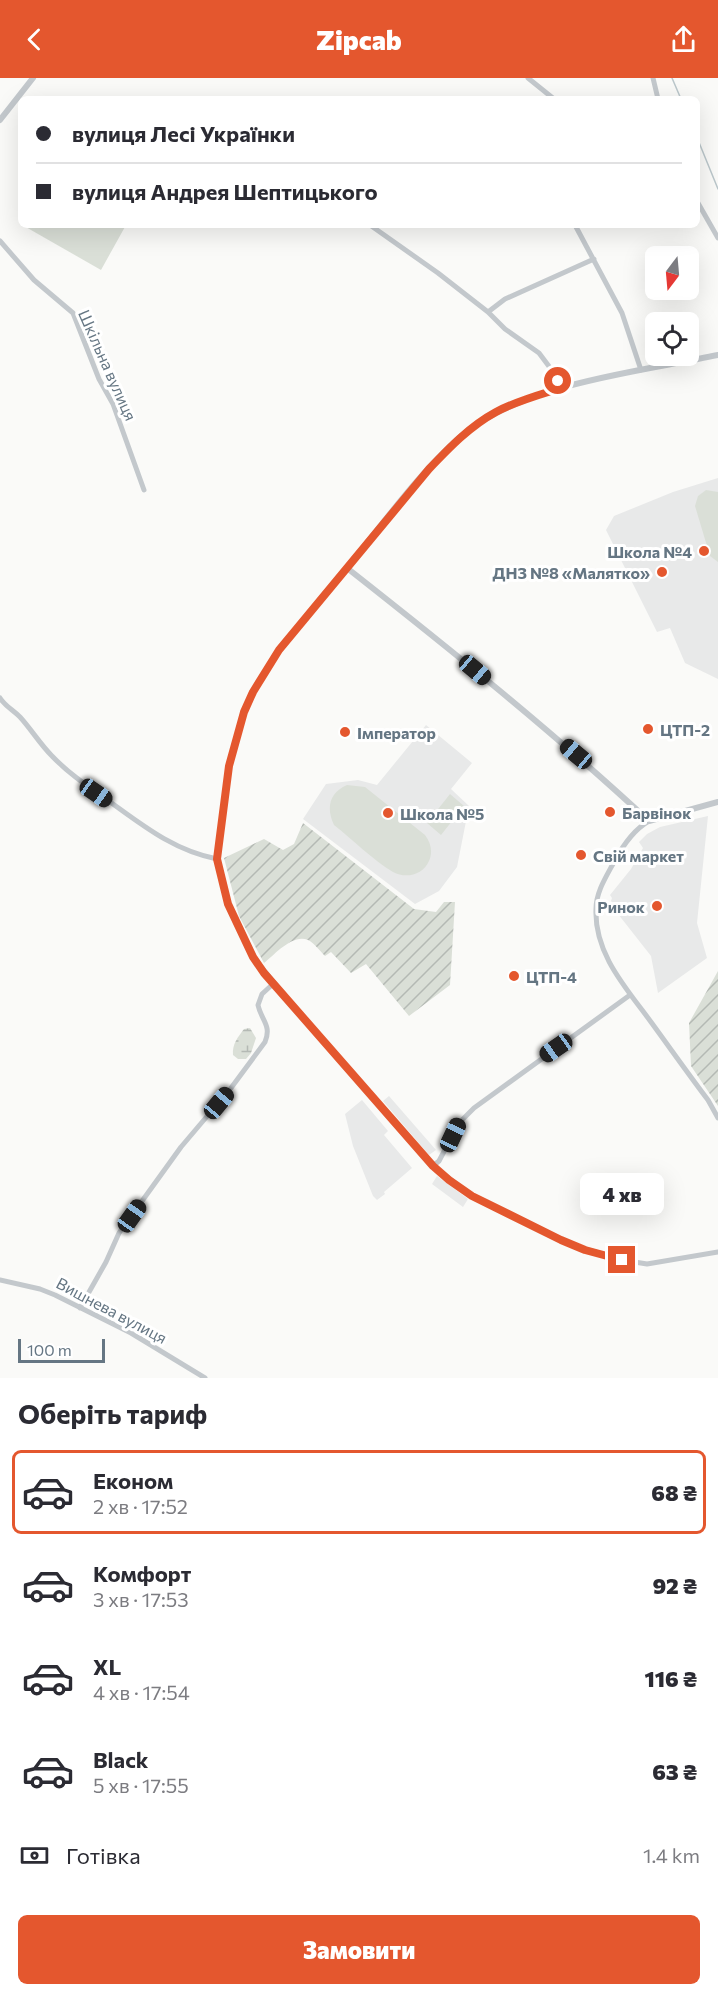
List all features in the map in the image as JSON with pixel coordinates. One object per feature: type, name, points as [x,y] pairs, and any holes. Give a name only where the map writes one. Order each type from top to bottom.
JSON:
[{"type":"street","points":[[19,96],[33,78]]},
{"type":"street","points":[[528,78],[550,96]]},
{"type":"street","points":[[653,78],[657,96]]},
{"type":"street","points":[[0,120],[18,97]]},
{"type":"street","points":[[700,206],[718,238]]},
{"type":"street","points":[[376,228],[438,273],[488,312],[505,329],[539,353],[554,373],[561,388]]},
{"type":"street","points":[[577,228],[622,313],[641,368]]},
{"type":"street","name":"Шкільна вулиця","points":[[0,241],[34,280],[73,313],[99,379],[113,404],[144,490]]},
{"type":"street","points":[[488,312],[505,298],[594,259]]},
{"type":"street","points":[[718,355],[641,368],[561,388],[496,412],[461,436],[429,469],[279,650],[253,692],[244,712],[229,766],[217,859],[228,904],[253,957],[433,1166],[472,1196],[585,1250],[646,1264],[718,1252]]},
{"type":"street","points":[[347,567],[540,724],[649,821]]},
{"type":"street","points":[[0,698],[51,755],[80,781],[141,825],[196,855],[217,859]]},
{"type":"street","points":[[718,802],[665,815],[638,828],[618,856],[602,885],[596,905],[597,925],[609,964],[708,1100],[718,1118]]},
{"type":"street","points":[[80,1308],[106,1262],[118,1233],[265,1042],[269,1033],[258,1005],[262,994],[274,983]]},
{"type":"street","points":[[433,1166],[439,1161],[459,1123],[474,1108],[630,995]]},
{"type":"street","name":"Вишнева вулиця","points":[[0,1280],[40,1289],[131,1332],[202,1377]]},
{"type":"shaded area","points":[[718,478],[718,679],[685,663],[670,628],[657,632],[606,530],[614,516],[673,492]]},
{"type":"shaded area","name":"Школа №5","points":[[426,725],[472,763],[451,789],[469,806],[457,867],[439,891],[415,904],[303,819],[326,784],[358,780],[377,785]]},
{"type":"shaded area","name":"Ринок","points":[[708,816],[697,923],[707,958],[658,993],[651,956],[618,914],[620,912],[611,901],[610,895],[631,869],[643,848],[639,842],[647,834],[660,827]]},
{"type":"shaded area","points":[[389,1096],[436,1150],[429,1155],[383,1101]]},
{"type":"shaded area","points":[[362,1100],[388,1131],[384,1135],[412,1168],[377,1200],[373,1196],[353,1146],[345,1114]]},
{"type":"shaded area","points":[[437,1176],[468,1199],[463,1207],[432,1184]]},
{"type":"green space","points":[[28,228],[124,228],[101,270]]},
{"type":"green space","points":[[706,490],[718,492],[718,562],[710,556],[695,506],[698,496]]},
{"type":"green space","points":[[347,785],[365,787],[425,835],[430,844],[431,854],[423,870],[409,875],[393,872],[334,825],[330,813],[331,802],[336,792]]},
{"type":"green space","points":[[450,794],[464,806],[441,835],[427,823]]},
{"type":"green space","points":[[303,823],[414,909],[436,912],[444,902],[455,902],[450,985],[409,1016],[366,964],[351,973],[331,952],[325,956],[308,940],[290,942],[264,963],[239,916],[224,858],[264,839],[283,850],[294,844]]},
{"type":"green space","points":[[718,971],[718,1106],[691,1066],[689,1023]]},
{"type":"green space","points":[[250,1028],[256,1038],[251,1053],[246,1059],[238,1059],[233,1055],[234,1044],[244,1029]]},
{"type":"waterway","points":[[672,78],[680,96]]},
{"type":"waterway","points":[[700,145],[718,189]]},
{"type":"place","name":"Школа №4","points":[[704,551]]},
{"type":"place","name":"ДНЗ №8 «Малятко»","points":[[662,572]]},
{"type":"place","name":"ЦТП-2","points":[[648,729]]},
{"type":"place","name":"Імператор","points":[[345,732]]},
{"type":"place","name":"Барвінок","points":[[610,812]]},
{"type":"place","name":"Школа №5","points":[[388,813]]},
{"type":"place","name":"Свiй маркет","points":[[581,855]]},
{"type":"place","name":"Ринок","points":[[657,906]]},
{"type":"place","name":"ЦТП-4","points":[[514,976]]},
{"type":"route","points":[[558,381],[561,388],[496,412],[449,447],[279,650],[253,692],[233,747],[217,859],[228,904],[253,957],[264,973],[433,1166],[472,1196],[512,1216],[585,1250],[622,1260]]}]
